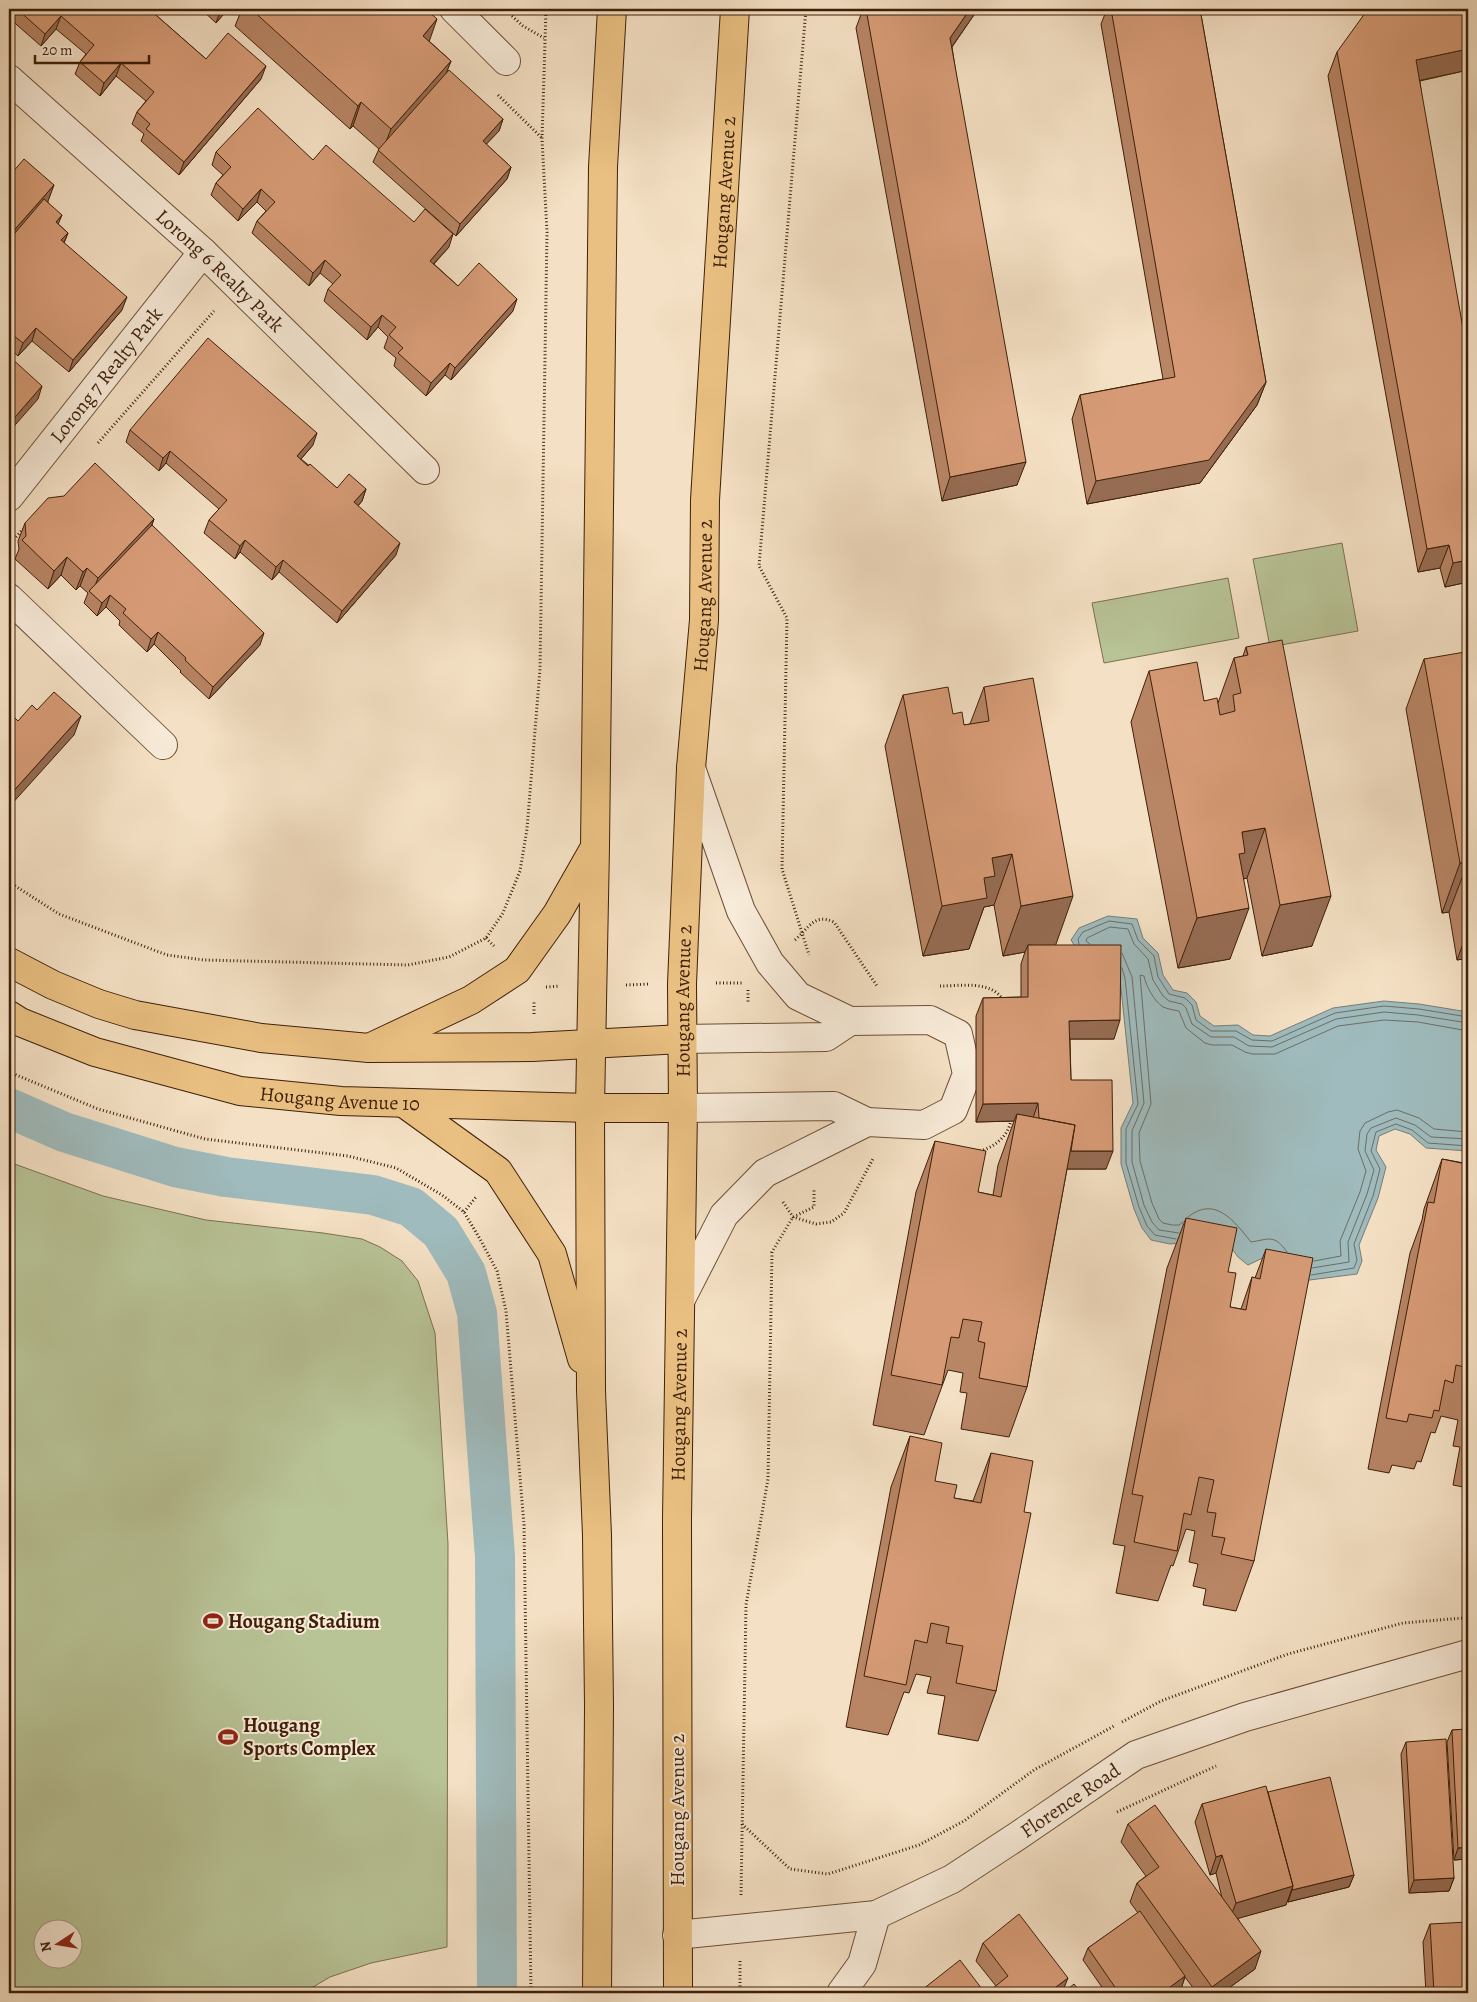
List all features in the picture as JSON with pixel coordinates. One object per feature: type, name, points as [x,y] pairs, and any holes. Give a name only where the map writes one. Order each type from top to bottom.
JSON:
[{"type":"main road","points":[[597,1993],[598,1544],[592,1391],[590,1108],[603,167],[612,9]]},
{"type":"main road","name":"Hougang Avenue 2","points":[[678,1993],[677,1519],[683,1108],[682,984],[691,768],[704,620],[705,500],[736,9]]},
{"type":"main road","points":[[369,1048],[471,1000],[517,970],[557,914],[595,847]]},
{"type":"main road","points":[[9,962],[53,985],[99,1004],[135,1015],[261,1038],[369,1048],[591,1044],[682,1040]]},
{"type":"main road","name":"Hougang Avenue 10","points":[[9,1015],[20,1022],[95,1052],[240,1091],[341,1102],[590,1108],[683,1108]]},
{"type":"main road","points":[[405,1104],[498,1171],[552,1254],[592,1391]]},
{"type":"street","points":[[454,9],[506,61]]},
{"type":"street","name":"Lorong 6 Realty Park","points":[[9,78],[203,252],[425,470]]},
{"type":"street","name":"Lorong 7 Realty Park","points":[[9,497],[203,252]]},
{"type":"street","points":[[9,598],[164,745]]},
{"type":"street","points":[[683,1108],[834,1106],[868,1122],[924,1125],[953,1110],[967,1074],[958,1034],[930,1020],[850,1021],[798,996],[770,963],[741,911],[691,768]]},
{"type":"street","points":[[682,1040],[826,1037],[850,1021]]},
{"type":"street","points":[[681,1299],[724,1215],[764,1173],[868,1122]]},
{"type":"street","name":"Florence Road","points":[[677,1935],[876,1915],[952,1879],[1136,1755],[1245,1717],[1468,1654]]},
{"type":"street","points":[[841,1993],[862,1964],[876,1915]]},
{"type":"path","points":[[9,882],[59,914],[167,955],[204,960],[408,964],[449,957],[486,938],[503,913],[520,871],[527,829],[540,669],[547,232],[542,139],[546,9]]},
{"type":"path","points":[[806,9],[760,566],[787,618],[782,869],[803,932],[818,918],[825,918],[834,922],[877,986],[885,986]]},
{"type":"path","points":[[511,14],[523,26],[544,38]]},
{"type":"path","points":[[93,449],[236,286]]},
{"type":"path","points":[[9,545],[28,523]]},
{"type":"path","points":[[544,987],[748,982]]},
{"type":"path","points":[[936,986],[991,988],[1000,995],[1006,1005]]},
{"type":"path","points":[[9,1072],[98,1109],[205,1139],[348,1156],[396,1168],[442,1194],[464,1212],[497,1270],[506,1311],[524,1525],[531,1993]]},
{"type":"path","points":[[979,1151],[990,1148],[1002,1138],[1011,1122],[1010,1112]]},
{"type":"path","points":[[793,1217],[816,1224],[831,1222],[844,1213],[876,1153]]},
{"type":"path","points":[[814,1183],[814,1207],[793,1217],[772,1252],[768,1479],[746,1605],[742,1824],[790,1868],[828,1874],[919,1845],[964,1820],[1034,1770],[1161,1701],[1288,1654],[1402,1623],[1468,1618]]},
{"type":"path","points":[[1108,1816],[1223,1762]]},
{"type":"green space","points":[[1342,543],[1358,631],[1270,647],[1253,559]]},
{"type":"green space","points":[[1228,578],[1239,638],[1104,663],[1092,603]]},
{"type":"green space","name":"Hougang Stadium","points":[[9,1162],[103,1196],[206,1220],[362,1239],[380,1247],[402,1261],[418,1281],[435,1333],[448,1544],[447,1947],[371,1963],[330,1977],[303,1993],[9,1993]]},
{"type":"water","points":[[1108,916],[1137,919],[1143,938],[1158,953],[1163,975],[1173,990],[1187,993],[1196,1002],[1200,1016],[1214,1026],[1238,1025],[1253,1035],[1270,1036],[1333,1008],[1384,1001],[1419,1004],[1468,1012],[1468,1151],[1426,1148],[1410,1134],[1395,1129],[1379,1136],[1376,1150],[1386,1167],[1378,1198],[1359,1245],[1362,1261],[1357,1274],[1286,1283],[1267,1256],[1248,1265],[1238,1257],[1225,1239],[1170,1244],[1151,1240],[1142,1228],[1134,1209],[1121,1164],[1121,1128],[1133,1103],[1120,979],[1077,950],[1071,940],[1079,928]]},
{"type":"building","points":[[17,9],[149,9],[206,59],[228,33],[266,66],[184,162],[146,129],[150,124],[137,112],[154,92],[121,63],[104,83],[80,62],[94,45],[61,16],[45,34]]},
{"type":"building","points":[[251,9],[426,9],[437,19],[423,36],[451,61],[391,129],[361,102],[358,106]]},
{"type":"building","points":[[866,9],[970,9],[950,38],[1026,462],[950,477]]},
{"type":"building","points":[[1111,9],[1200,9],[1266,382],[1209,460],[1096,481],[1080,395],[1175,377]]},
{"type":"building","points":[[1368,9],[1468,9],[1468,49],[1416,60],[1468,357],[1468,560],[1453,563],[1449,545],[1427,549],[1337,52]]},
{"type":"building","points":[[449,70],[503,119],[483,141],[511,167],[460,224],[378,150]]},
{"type":"building","points":[[258,108],[313,160],[326,145],[414,222],[425,209],[453,234],[430,261],[458,286],[479,263],[517,299],[455,368],[450,363],[431,383],[398,353],[403,348],[389,335],[396,327],[382,315],[371,327],[328,289],[341,275],[325,260],[313,273],[257,221],[275,202],[261,189],[243,209],[216,183],[231,167],[216,152]]},
{"type":"building","points":[[9,146],[13,150],[9,155]]},
{"type":"building","points":[[24,159],[54,185],[9,236],[9,171],[11,174]]},
{"type":"building","points":[[44,199],[62,215],[56,222],[68,233],[61,240],[127,297],[73,360],[36,328],[23,343],[9,332],[9,240]]},
{"type":"building","points":[[208,338],[317,433],[297,456],[308,466],[310,464],[337,488],[349,474],[366,489],[354,502],[400,543],[342,611],[283,560],[276,567],[245,540],[240,546],[209,520],[227,500],[170,451],[163,458],[130,430]]},
{"type":"building","points":[[9,356],[42,386],[9,424]]},
{"type":"building","points":[[95,463],[154,519],[98,578],[87,568],[83,572],[67,557],[54,571],[22,540],[26,536],[25,523],[48,498],[64,496]]},
{"type":"building","points":[[152,525],[264,633],[213,687],[158,632],[151,639],[123,613],[126,609],[110,595],[102,603],[89,591]]},
{"type":"building","points":[[1282,640],[1331,896],[1280,905],[1265,828],[1242,832],[1245,853],[1239,854],[1249,908],[1197,918],[1149,671],[1197,662],[1204,701],[1217,698],[1220,715],[1235,711],[1233,695],[1241,693],[1234,658],[1248,655],[1246,647]]},
{"type":"building","points":[[1465,652],[1468,667],[1468,862],[1460,863],[1424,659]]},
{"type":"building","points":[[1033,678],[1073,896],[1021,906],[1012,854],[992,858],[995,876],[984,878],[987,898],[942,906],[903,695],[948,687],[953,714],[962,712],[964,725],[989,721],[984,687]]},
{"type":"building","points":[[54,692],[81,716],[9,796],[9,712],[18,721],[32,705],[37,710]]},
{"type":"building","points":[[1028,945],[1121,945],[1120,1020],[1069,1021],[1071,1080],[1112,1080],[1113,1151],[1071,1151],[1075,1125],[1039,1118],[1038,1103],[983,1104],[983,998],[1028,997]]},
{"type":"building","points":[[1017,1114],[1075,1125],[1027,1387],[979,1378],[985,1343],[978,1341],[982,1322],[963,1319],[959,1338],[951,1337],[942,1385],[891,1375],[935,1141],[986,1151],[978,1192],[1001,1197]]},
{"type":"building","points":[[1468,1152],[1468,1368],[1456,1365],[1453,1383],[1445,1380],[1439,1411],[1434,1410],[1432,1418],[1409,1414],[1407,1422],[1386,1418],[1428,1202],[1434,1203],[1442,1159],[1466,1164]]},
{"type":"building","points":[[1186,1218],[1237,1228],[1228,1272],[1236,1273],[1230,1307],[1246,1310],[1252,1277],[1260,1279],[1266,1249],[1313,1258],[1254,1561],[1221,1554],[1225,1538],[1212,1536],[1216,1513],[1207,1512],[1214,1480],[1199,1477],[1191,1515],[1184,1513],[1177,1551],[1134,1542],[1143,1496],[1132,1494]]},
{"type":"building","points":[[910,1436],[942,1443],[935,1481],[957,1485],[954,1498],[981,1503],[991,1453],[1033,1461],[1024,1512],[1031,1513],[996,1691],[956,1683],[963,1646],[946,1643],[949,1627],[931,1623],[927,1643],[915,1640],[906,1685],[864,1676]]},
{"type":"building","points":[[1468,1729],[1468,1847],[1458,1848],[1452,1730]]},
{"type":"building","points":[[1446,1739],[1454,1878],[1414,1880],[1406,1742]]},
{"type":"building","points":[[1330,1777],[1354,1875],[1292,1890],[1293,1886],[1268,1792]]},
{"type":"building","points":[[1266,1786],[1293,1886],[1236,1903],[1222,1855],[1216,1857],[1202,1804]]},
{"type":"building","points":[[1155,1805],[1261,1951],[1212,1987],[1137,1883],[1159,1867],[1128,1824]]},
{"type":"building","points":[[1140,1911],[1185,1976],[1162,1993],[1119,1993],[1088,1948]]},
{"type":"building","points":[[1019,1914],[1068,1978],[1048,1993],[987,1993],[1008,1976],[983,1943]]},
{"type":"building","points":[[1468,1922],[1468,1993],[1434,1993],[1430,1924]]},
{"type":"building","points":[[960,1960],[985,1993],[918,1993]]},
{"type":"building","points":[[1074,1984],[1081,1993],[1063,1993]]},
{"type":"building","points":[[1255,1987],[1259,1993],[1247,1993]]},
{"type":"waterway","points":[[9,1108],[64,1132],[175,1167],[226,1177],[373,1195],[411,1207],[441,1232],[466,1273],[477,1313],[495,1557],[497,1993]]},
{"type":"place","name":"Hougang Stadium","points":[[213,1621]]},
{"type":"place","name":"Hougang Sports Complex","points":[[228,1737]]}]
